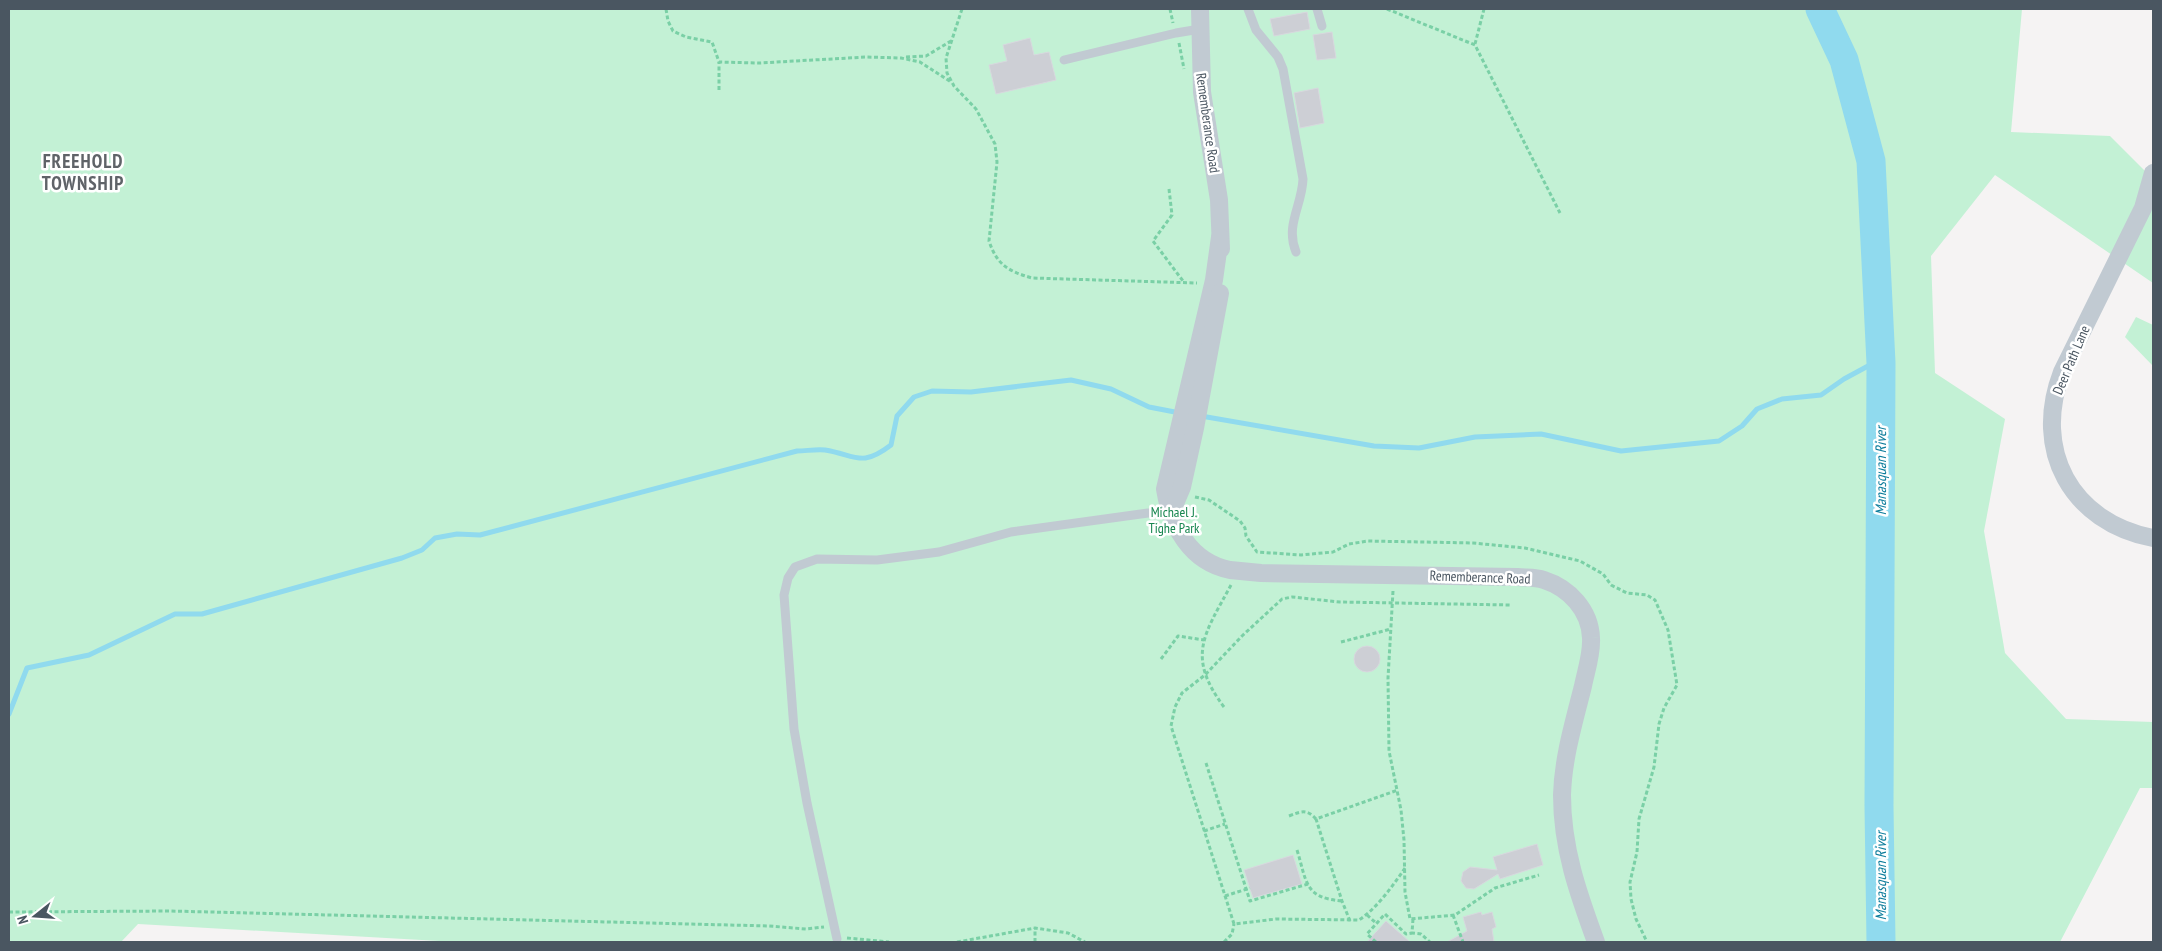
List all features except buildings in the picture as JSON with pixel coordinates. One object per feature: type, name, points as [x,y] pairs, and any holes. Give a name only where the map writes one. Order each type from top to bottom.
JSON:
[{"type":"street","name":"Rememberance Road","points":[[1200,9],[1202,92],[1219,200],[1222,276],[1218,310],[1187,426],[1165,489],[1171,514],[1186,544],[1195,553],[1217,566],[1239,570],[1541,579],[1565,590],[1576,600],[1589,623],[1591,638],[1590,655],[1567,753],[1562,793],[1562,819],[1568,861],[1596,942]]},
{"type":"street","name":"Deer Path Lane","points":[[2153,174],[2143,208],[2062,372],[2056,390],[2051,422],[2060,467],[2080,499],[2099,516],[2119,528],[2153,538]]},
{"type":"street","name":"Rememberance Road","points":[[1193,401],[1220,237]]},
{"type":"street","name":"Rememberance Road","points":[[1171,514],[1179,492],[1187,426]]},
{"type":"lane","points":[[1248,9],[1256,30],[1278,56],[1283,69],[1303,179],[1302,193],[1292,226],[1291,241],[1296,252]]},
{"type":"lane","points":[[1317,9],[1322,26]]},
{"type":"lane","points":[[1064,60],[1200,29]]},
{"type":"lane","points":[[837,939],[807,803],[794,728],[784,595],[788,578],[795,567],[817,559],[877,560],[939,552],[1010,532],[1148,513],[1171,514]]},
{"type":"path","points":[[666,9],[668,21],[673,31],[693,39],[712,42],[719,62],[719,90]]},
{"type":"path","points":[[953,84],[947,73],[946,58],[962,9]]},
{"type":"path","points":[[1388,9],[1475,45],[1560,213]]},
{"type":"path","points":[[1475,45],[1484,9]]},
{"type":"path","points":[[719,62],[759,63],[926,56],[952,41]]},
{"type":"path","points":[[901,58],[920,62],[953,84],[976,109],[995,144],[997,162],[996,183],[989,221],[989,240],[993,253],[1012,272],[1032,278],[1199,283],[1214,280]]},
{"type":"path","points":[[1168,189],[1172,215],[1153,241],[1184,282]]},
{"type":"path","points":[[1179,492],[1210,500],[1230,513],[1245,528],[1246,536],[1257,552],[1301,555],[1332,552],[1349,544],[1368,541],[1507,545],[1580,561],[1603,574],[1611,585],[1627,593],[1647,594],[1655,600],[1668,630],[1678,685],[1664,708],[1659,724],[1654,767],[1639,819],[1637,852],[1630,882],[1631,899],[1636,919],[1647,942]]},
{"type":"path","points":[[1224,707],[1205,675],[1202,653],[1206,632],[1239,570]]},
{"type":"path","points":[[1394,575],[1388,717],[1389,751],[1398,790],[1410,919],[1453,915],[1470,906],[1495,888],[1539,875]]},
{"type":"path","points":[[1224,942],[1232,934],[1234,924],[1171,726],[1175,707],[1182,693],[1205,675],[1242,636],[1282,599],[1292,597],[1340,602],[1510,605]]},
{"type":"path","points":[[1341,642],[1391,629]]},
{"type":"path","points":[[1161,659],[1178,636],[1204,640]]},
{"type":"path","points":[[1206,763],[1248,889],[1250,901],[1308,884]]},
{"type":"path","points":[[1316,820],[1398,790]]},
{"type":"path","points":[[1289,816],[1304,811],[1310,813],[1316,820],[1342,902],[1350,921]]},
{"type":"path","points":[[1204,830],[1225,824]]},
{"type":"path","points":[[1296,850],[1308,884],[1315,895],[1325,900],[1342,902]]},
{"type":"path","points":[[1234,924],[1276,918],[1359,920],[1367,915],[1405,868]]},
{"type":"path","points":[[1225,896],[1248,889]]},
{"type":"path","points":[[9,912],[170,911],[826,927],[837,939],[851,938],[889,942]]},
{"type":"path","points":[[1376,942],[1367,934],[1385,914],[1406,934],[1421,934],[1430,942]]},
{"type":"path","points":[[1367,915],[1376,923]]},
{"type":"path","points":[[1453,915],[1463,942]]},
{"type":"path","points":[[1412,933],[1413,919]]},
{"type":"path","points":[[957,942],[1035,928],[1068,933],[1084,942]]},
{"type":"path","points":[[1034,942],[1035,928]]},
{"type":"green space","name":"Michael J. Tighe Park","points":[[9,9],[2022,9],[2011,132],[2110,136],[2153,179],[2153,283],[1995,175],[1931,256],[1935,373],[2005,419],[1984,531],[2005,653],[2066,719],[2153,722],[2153,788],[2140,788],[2060,942],[457,942],[138,924],[121,942],[9,941]]},
{"type":"green space","points":[[2136,317],[2153,325],[2153,366],[2125,337]]},
{"type":"waterway","name":"Manasquan River","points":[[1820,9],[1844,60],[1871,161],[1881,363],[1879,806],[1881,942]]},
{"type":"waterway","points":[[1201,416],[1374,446],[1419,448],[1475,437],[1541,434],[1621,451],[1719,441],[1742,426],[1757,409],[1782,399],[1821,395],[1844,379],[1881,359]]},
{"type":"waterway","points":[[9,714],[27,668],[89,655],[175,614],[202,614],[402,558],[422,550],[435,538],[457,534],[480,535],[797,451],[822,450],[858,458],[872,456],[891,445],[897,416],[914,397],[932,391],[971,392],[1071,380],[1111,389],[1149,407],[1180,413]]},
{"type":"district","name":"FREEHOLD TOWNSHIP","points":[[83,172]]}]
